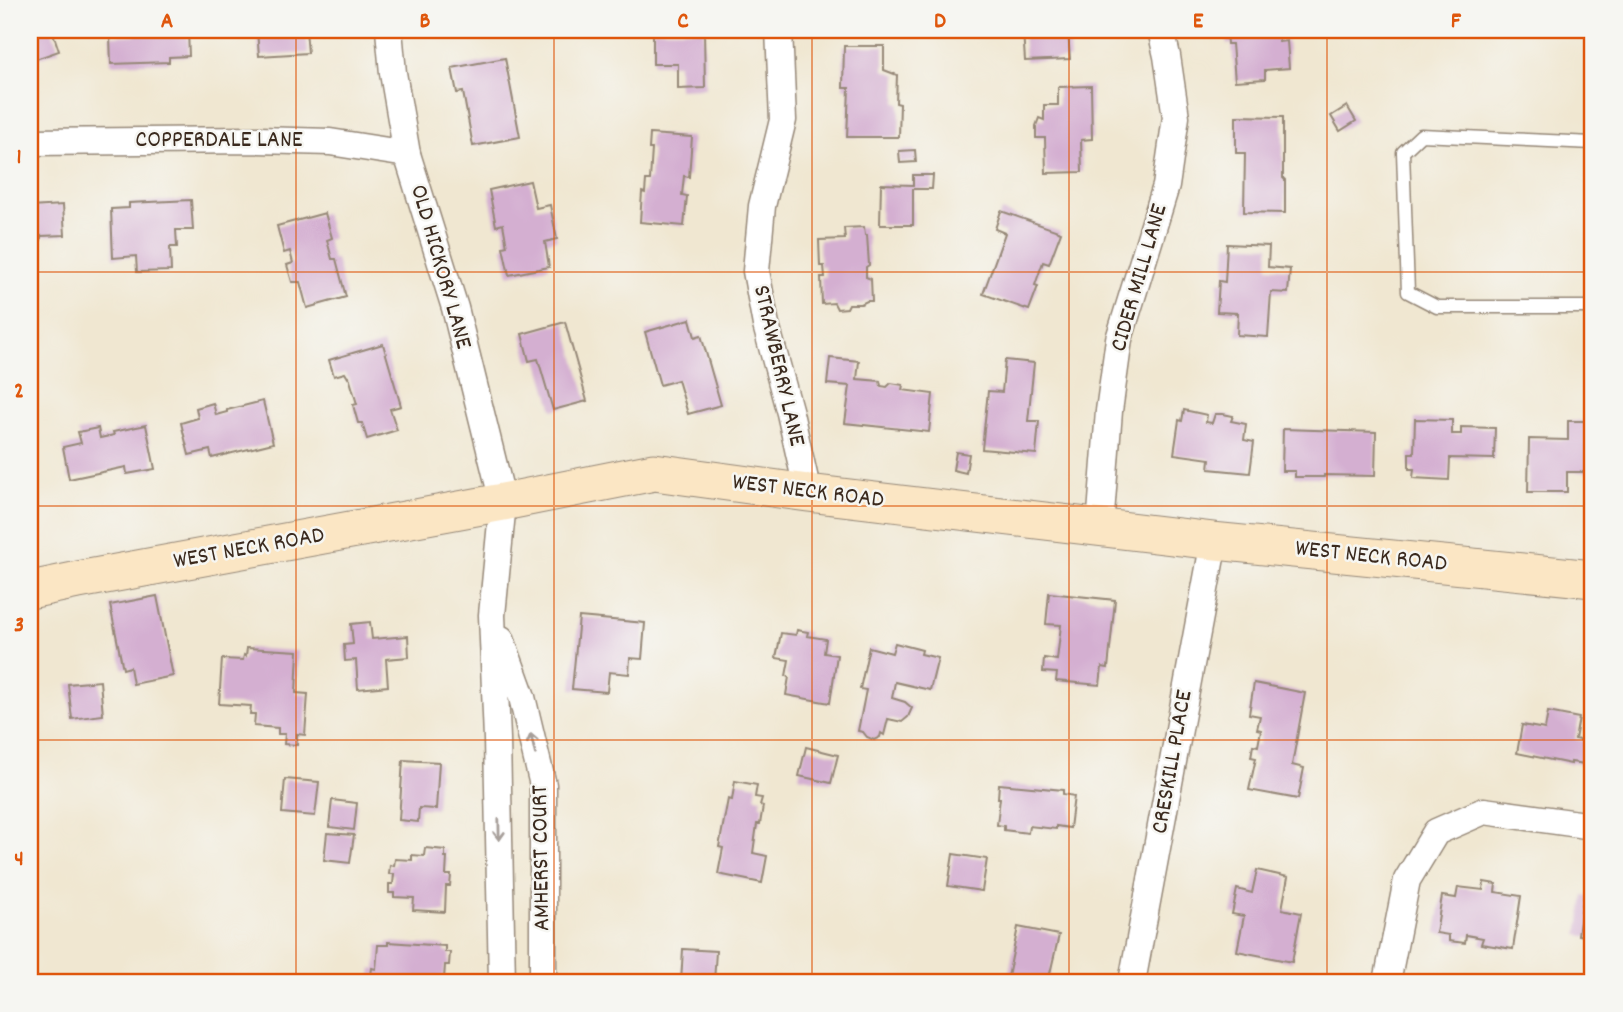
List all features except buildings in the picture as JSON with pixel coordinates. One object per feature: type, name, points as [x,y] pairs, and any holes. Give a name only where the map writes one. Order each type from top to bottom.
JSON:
[{"type":"street","name":"OLD HICKORY LANE","points":[[389,30],[393,73],[407,154],[455,308],[503,502]]},
{"type":"street","name":"STRAWBERRY LANE","points":[[779,30],[783,120],[762,205],[756,271],[766,325],[808,493]]},
{"type":"street","name":"CIDER MILL LANE","points":[[1100,527],[1109,411],[1119,339],[1166,186],[1176,117],[1161,30]]},
{"type":"street","name":"COPPERDALE LANE","points":[[30,142],[330,142],[407,154]]},
{"type":"street","name":"WEST NECK ROAD","points":[[30,590],[654,472],[1214,541],[1593,579]]},
{"type":"street","name":"AMHERST COURT","points":[[502,982],[492,615],[503,502]]},
{"type":"street","name":"CRESKILL PLACE","points":[[1132,982],[1214,541]]},
{"type":"street","name":"AMHERST COURT","points":[[492,615],[522,697],[543,785],[543,982]]},
{"type":"street","points":[[1387,982],[1407,880],[1436,832],[1484,811],[1593,826]]},
{"type":"lane","points":[[1593,143],[1421,135],[1403,152],[1408,292],[1437,307],[1593,307]]}]
